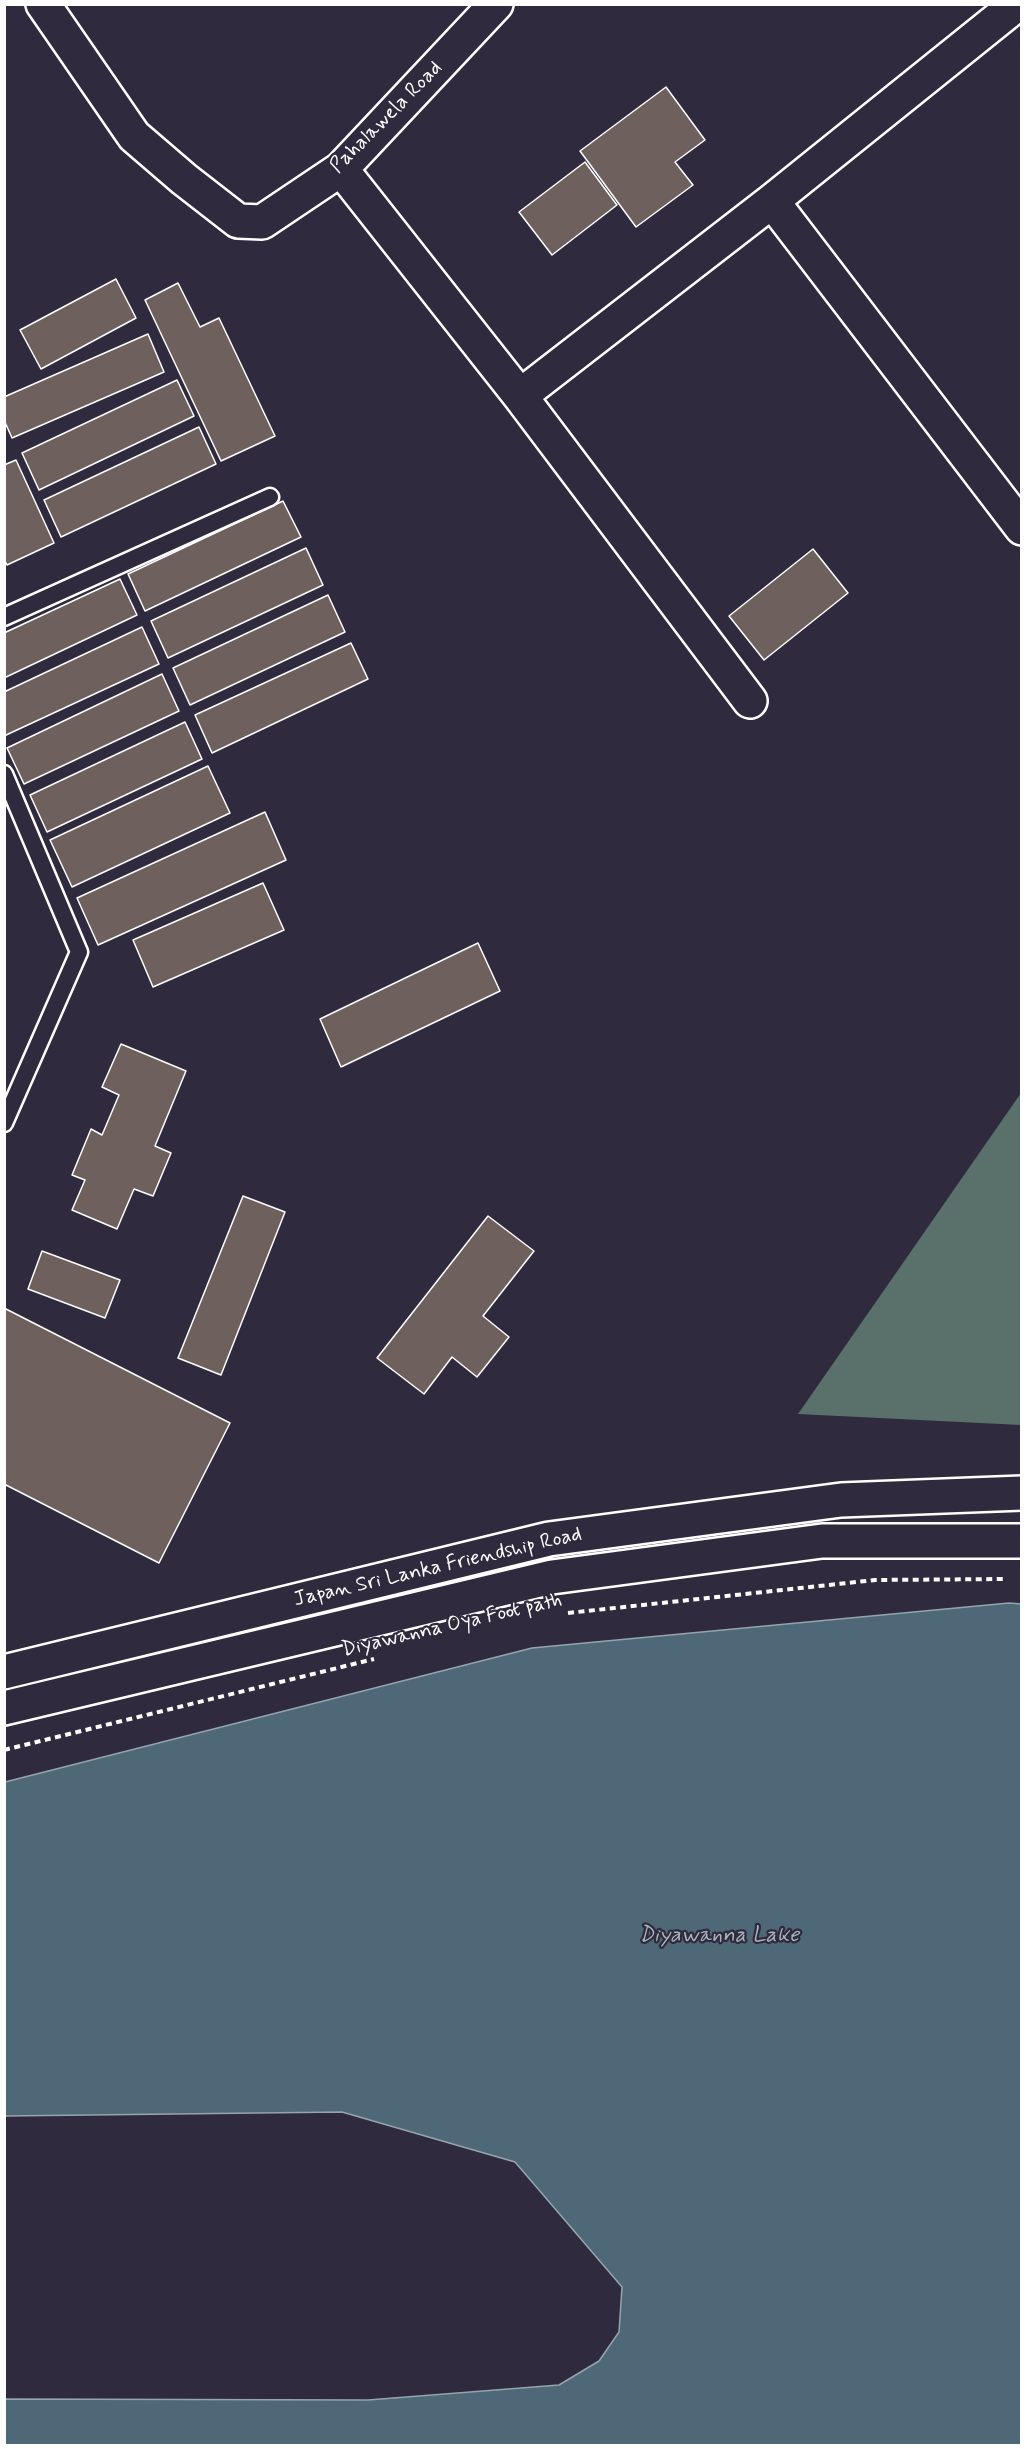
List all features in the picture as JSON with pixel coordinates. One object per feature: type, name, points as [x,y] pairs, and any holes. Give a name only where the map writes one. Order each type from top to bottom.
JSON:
[{"type":"street","name":"Pahalawela Road","points":[[43,4],[134,136],[238,221],[262,222],[341,169],[496,4]]},
{"type":"street","points":[[520,396],[772,201],[1017,4]]},
{"type":"street","points":[[341,169],[520,396],[750,701]]},
{"type":"street","points":[[772,201],[1022,528]]},
{"type":"street","name":"Japan Sri Lanka Friendship Road","points":[[4,1672],[549,1539],[841,1500],[1022,1493]]},
{"type":"street","name":"Japan Sri Lanka Friendship Road","points":[[4,1708],[552,1576],[822,1541],[1022,1541]]},
{"type":"lane","points":[[4,617],[270,496]]},
{"type":"lane","points":[[4,774],[79,952],[4,1123]]},
{"type":"path","name":"Diyawanna Oya Foot path","points":[[561,1614],[875,1580],[1010,1579]]},
{"type":"path","name":"Diyawanna Oya Foot path","points":[[4,1750],[376,1659]]},
{"type":"green space","points":[[1021,1093],[1021,1425],[798,1414]]},
{"type":"water","name":"Diyawanna Lake","points":[[1009,1603],[1022,1604],[1021,2445],[5,2445],[5,2399],[368,2400],[559,2385],[599,2361],[619,2332],[622,2287],[515,2162],[342,2112],[5,2116],[5,1782],[532,1648]]},
{"type":"building","points":[[666,87],[705,140],[675,162],[693,185],[636,227],[580,151]]},
{"type":"building","points":[[585,162],[617,205],[552,255],[519,212]]},
{"type":"building","points":[[116,279],[136,318],[41,369],[20,330]]},
{"type":"building","points":[[178,283],[200,327],[219,318],[275,436],[221,461],[145,300]]},
{"type":"building","points":[[148,334],[164,372],[12,438],[4,420],[4,397]]},
{"type":"building","points":[[177,380],[194,416],[39,490],[22,453]]},
{"type":"building","points":[[199,427],[216,464],[61,537],[44,500]]},
{"type":"building","points":[[16,460],[54,543],[7,565],[4,559],[4,465]]},
{"type":"building","points":[[283,501],[301,537],[145,611],[128,574]]},
{"type":"building","points":[[306,548],[323,585],[168,658],[151,621]]},
{"type":"building","points":[[813,549],[848,593],[764,660],[729,616]]},
{"type":"building","points":[[120,579],[137,615],[4,678],[4,633]]},
{"type":"building","points":[[328,595],[345,632],[190,705],[173,668]]},
{"type":"building","points":[[142,627],[159,664],[4,736],[4,692]]},
{"type":"building","points":[[351,643],[368,679],[212,753],[195,715]]},
{"type":"building","points":[[162,674],[179,711],[24,784],[7,748]]},
{"type":"building","points":[[185,722],[202,759],[47,832],[30,795]]},
{"type":"building","points":[[208,766],[230,813],[72,887],[50,840]]},
{"type":"building","points":[[265,812],[286,860],[98,945],[77,898]]},
{"type":"building","points":[[263,883],[284,930],[153,987],[133,940]]},
{"type":"building","points":[[478,943],[500,991],[341,1067],[320,1019]]},
{"type":"building","points":[[121,1044],[186,1071],[155,1146],[171,1153],[153,1196],[134,1189],[117,1229],[72,1210],[85,1180],[72,1175],[91,1129],[102,1135],[119,1095],[102,1087]]},
{"type":"building","points":[[243,1196],[285,1212],[221,1375],[178,1358]]},
{"type":"building","points":[[488,1216],[534,1251],[483,1316],[509,1337],[477,1377],[452,1357],[424,1394],[377,1358]]},
{"type":"building","points":[[42,1251],[120,1280],[105,1318],[28,1289]]},
{"type":"building","points":[[4,1308],[230,1423],[159,1563],[4,1484]]}]
